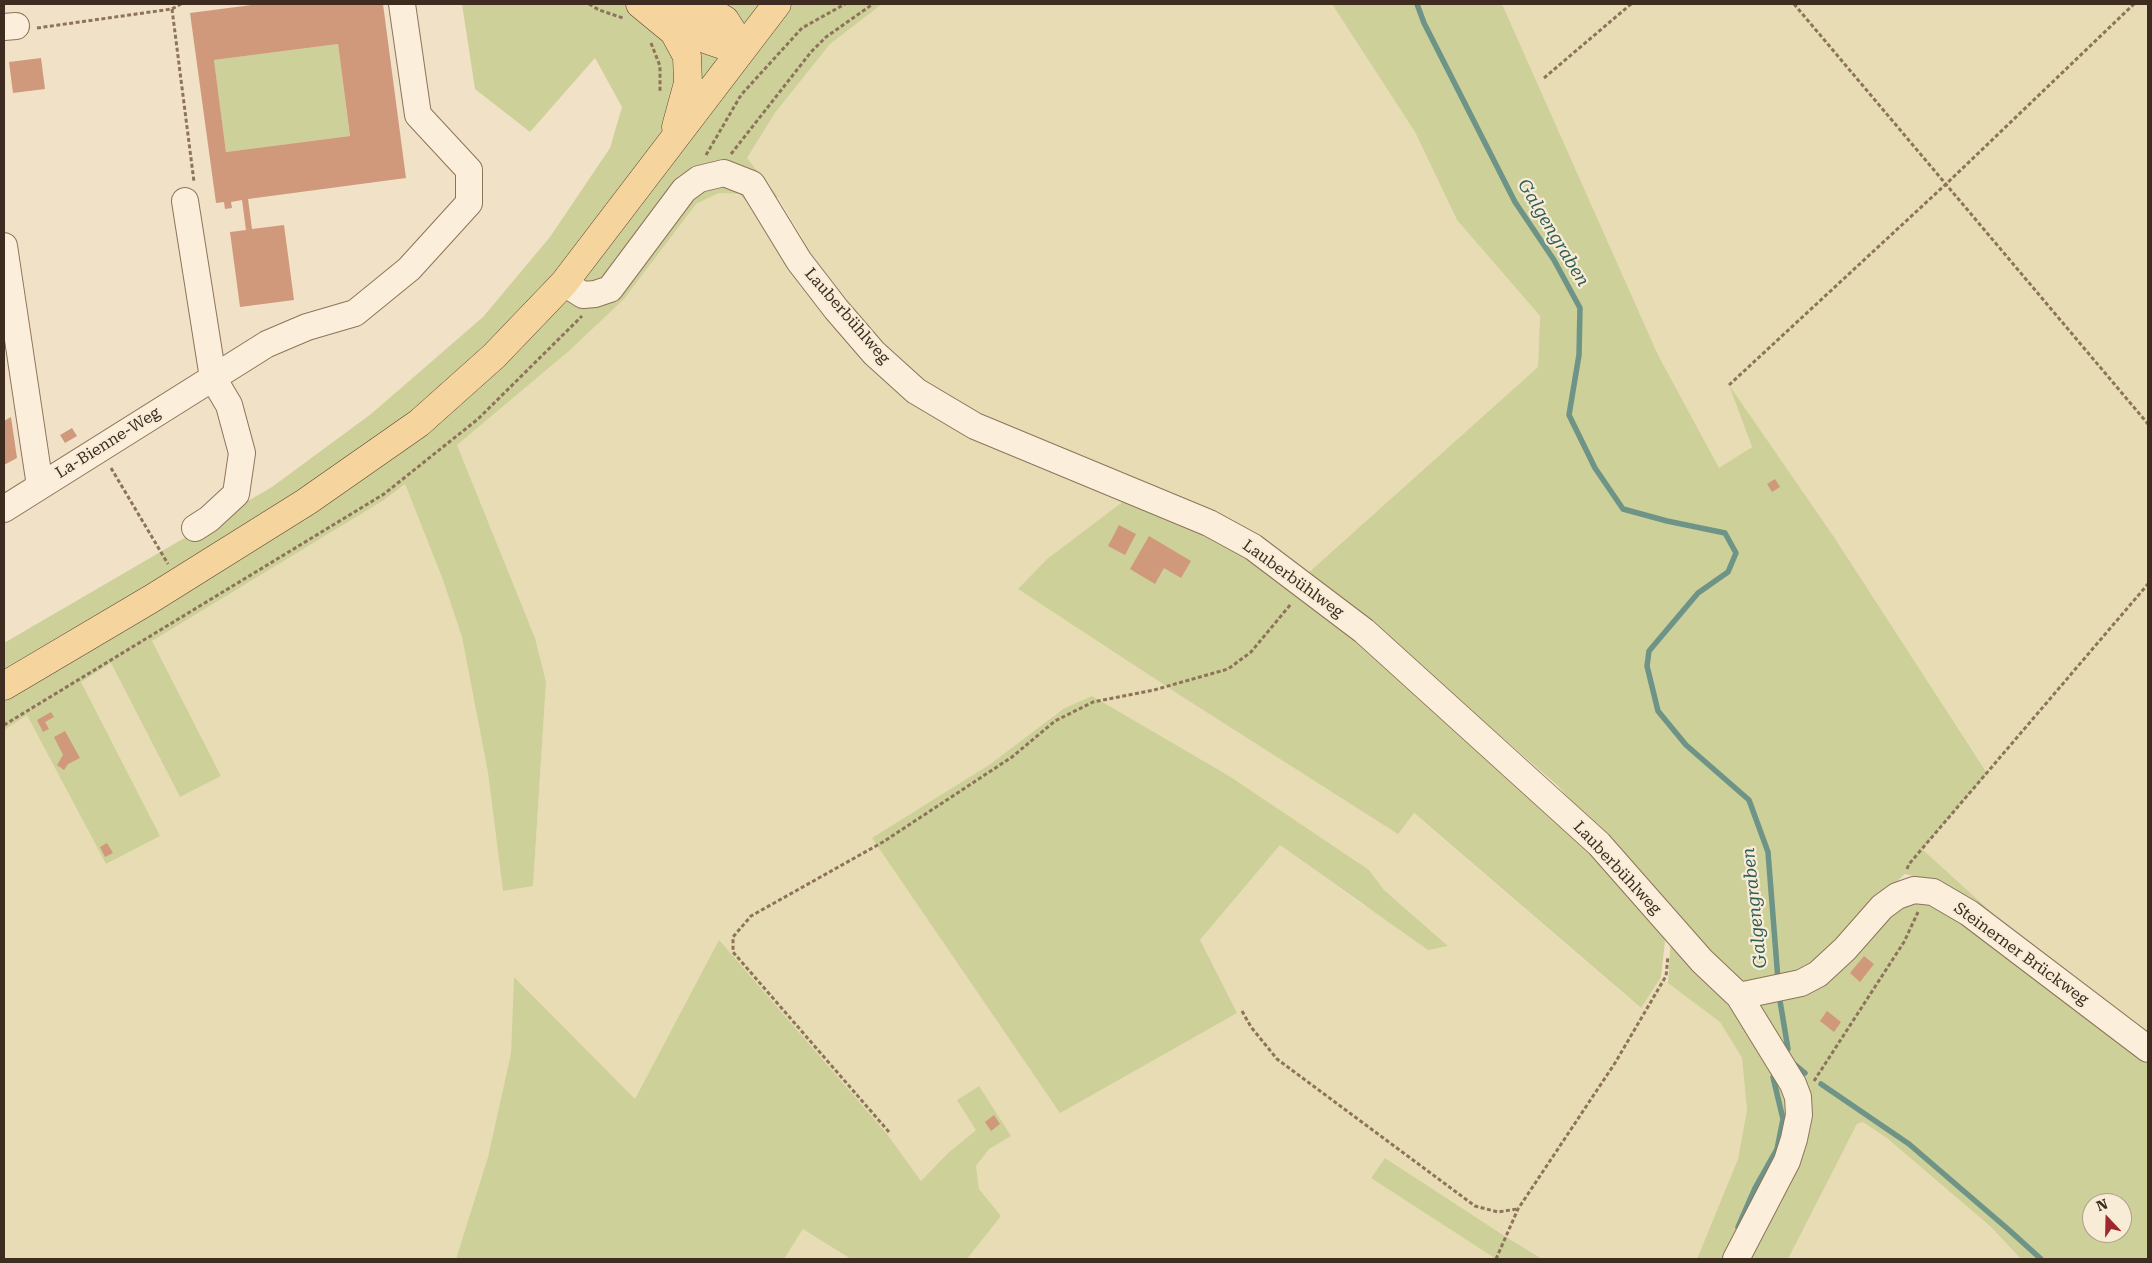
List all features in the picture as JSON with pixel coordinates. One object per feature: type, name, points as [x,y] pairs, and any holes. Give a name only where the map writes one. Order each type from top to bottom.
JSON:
[{"type":"main road","points":[[650,4],[678,17],[708,40],[741,50]]},
{"type":"main road","points":[[698,4],[725,20],[741,50]]},
{"type":"main road","points":[[6,683],[151,598],[306,502],[419,423],[494,356],[564,283],[777,4]]},
{"type":"main road","points":[[635,13],[674,32],[687,56],[688,83],[673,138]]},
{"type":"street","name":"La-Bienne-Weg","points":[[4,509],[267,344],[307,327],[355,312],[409,269],[469,203],[469,170],[418,115],[402,4]]},
{"type":"street","points":[[564,283],[583,295],[595,294],[610,289],[684,190],[699,180],[724,173]]},
{"type":"street","name":"Lauberbühlweg","points":[[724,173],[752,184],[800,261],[836,309],[874,352],[916,391],[974,426],[1208,523],[1253,546],[1364,631],[1599,844],[1702,961],[1751,994],[1767,1043],[1795,1090]]},
{"type":"street","points":[[185,201],[213,378],[229,405],[242,453],[236,494],[209,520],[195,528]]},
{"type":"street","points":[[4,246],[40,486]]},
{"type":"street","name":"Steinerner Brückweg","points":[[1909,893],[1933,892],[1969,913],[2148,1049]]},
{"type":"street","points":[[1751,994],[1801,983],[1818,974],[1845,949],[1882,907],[1909,893]]},
{"type":"street","points":[[1736,1259],[1786,1161],[1794,1139],[1799,1115],[1795,1090]]},
{"type":"path","points":[[19,27],[172,9],[181,4]]},
{"type":"path","points":[[589,4],[599,10],[635,13]]},
{"type":"path","points":[[699,180],[704,159],[741,95],[802,28],[845,4]]},
{"type":"path","points":[[724,173],[730,154],[799,65],[826,37],[873,4]]},
{"type":"path","points":[[1544,78],[1630,4]]},
{"type":"path","points":[[1794,4],[2148,424]]},
{"type":"path","points":[[1728,385],[1945,185],[2134,4]]},
{"type":"path","points":[[172,9],[196,199],[185,201]]},
{"type":"path","points":[[650,41],[660,66],[660,98]]},
{"type":"path","points":[[99,449],[165,561],[172,565]]},
{"type":"path","points":[[1795,1090],[1818,1076],[1910,932],[1920,907],[1909,893],[1909,864],[2148,584]]},
{"type":"path","points":[[888,1132],[732,952],[733,937],[750,916],[883,842],[1012,757],[1055,721],[1093,702],[1154,690],[1228,669],[1251,652],[1306,586]]},
{"type":"path","points":[[1496,1259],[1518,1209],[1614,1063],[1666,976],[1668,950]]},
{"type":"path","points":[[1242,1011],[1251,1027],[1276,1059],[1475,1206],[1498,1212],[1518,1209]]},
{"type":"shaded area","points":[[882,4],[1332,4],[1415,132],[1457,220],[1540,316],[1538,367],[1307,574],[936,396],[863,325],[810,257],[802,237],[778,197],[747,158],[775,113],[830,44]]},
{"type":"shaded area","points":[[1502,4],[2148,4],[2148,1034],[2021,939],[1922,849],[1987,772],[1834,537],[1730,387],[1752,447],[1719,469],[1658,355]]},
{"type":"shaded area","points":[[719,193],[739,195],[752,208],[851,343],[1125,500],[1047,559],[1018,589],[1398,833],[1413,813],[1640,1008],[1661,977],[1720,1022],[1742,1058],[1747,1110],[1738,1159],[1697,1259],[1542,1259],[1385,1158],[1371,1178],[1496,1259],[967,1259],[1001,1216],[979,1189],[976,1166],[989,1149],[979,1086],[958,1100],[976,1130],[948,1153],[921,1181],[887,1134],[719,941],[635,1099],[514,977],[511,1053],[488,1157],[456,1259],[4,1259],[4,730],[27,714],[106,864],[160,836],[81,682],[111,663],[180,797],[221,776],[152,641],[384,500],[405,484],[443,580],[462,637],[488,773],[503,891],[533,886],[546,682],[535,638],[457,445],[569,351],[624,299],[696,204]],"holes":[[[1062,709],[1369,870],[1384,890],[1448,946],[1363,905],[1280,845],[1200,940],[989,765]]]},
{"type":"shaded area","points":[[1863,1122],[1888,1139],[1990,1226],[2021,1259],[1788,1259],[1857,1124]]},
{"type":"shaded area","points":[[803,1229],[822,1239],[851,1259],[784,1259]]},
{"type":"green space","points":[[462,4],[882,4],[830,44],[775,113],[747,158],[778,197],[752,208],[739,194],[719,193],[696,204],[624,299],[569,351],[457,445],[535,638],[546,682],[533,886],[503,891],[488,773],[462,637],[443,580],[405,484],[384,500],[152,641],[221,776],[180,797],[111,663],[81,682],[160,836],[106,864],[27,715],[4,730],[4,643],[272,487],[371,414],[483,317],[550,237],[610,148],[622,107],[595,58],[530,132],[475,89]]},
{"type":"green space","points":[[1332,4],[1502,4],[1658,355],[1719,468],[1752,447],[1729,385],[1834,537],[1987,773],[1922,849],[2021,939],[1936,882],[1905,874],[1880,897],[1813,970],[1745,984],[1722,969],[1558,786],[1372,624],[1307,574],[1538,367],[1540,316],[1457,220],[1415,132]]},
{"type":"green space","points":[[338,44],[350,136],[226,152],[214,60]]},
{"type":"green space","points":[[1125,500],[1198,527],[1269,567],[1468,733],[1656,914],[1665,941],[1661,977],[1641,1008],[1414,813],[1398,834],[1018,589],[1047,559]]},
{"type":"green space","points":[[1092,696],[1229,776],[1369,870],[1384,890],[1448,946],[1428,950],[1280,845],[1200,940],[1237,1013],[1060,1113],[872,838],[989,765],[1063,709]]},
{"type":"green space","points":[[1921,896],[2148,1054],[2148,1259],[2021,1259],[1990,1226],[1888,1139],[1863,1122],[1857,1124],[1788,1259],[1697,1259],[1738,1159],[1747,1110],[1742,1058],[1720,1022],[1668,983],[1671,935],[1757,1003],[1890,908]]},
{"type":"green space","points":[[719,940],[887,1134],[921,1181],[948,1153],[976,1130],[957,1100],[979,1086],[1011,1136],[989,1149],[976,1166],[979,1189],[1001,1216],[967,1259],[851,1259],[803,1229],[784,1259],[456,1259],[488,1157],[511,1053],[514,977],[635,1099]]},
{"type":"green space","points":[[1385,1158],[1542,1259],[1496,1259],[1371,1178]]},
{"type":"building","points":[[259,4],[383,4],[406,178],[248,199],[252,229],[284,225],[294,300],[240,307],[230,232],[246,230],[242,200],[231,202],[232,208],[225,209],[224,202],[216,203],[190,13]],"holes":[[[338,44],[350,136],[226,152],[214,60]]]},
{"type":"building","points":[[41,58],[45,89],[13,93],[9,62]]},
{"type":"building","points":[[11,417],[17,458],[4,465],[4,421]]},
{"type":"building","points":[[72,428],[77,436],[65,443],[60,435]]},
{"type":"building","points":[[1775,479],[1780,487],[1772,492],[1767,484]]},
{"type":"building","points":[[1119,525],[1136,534],[1125,555],[1108,546]]},
{"type":"building","points":[[1149,536],[1191,561],[1181,578],[1164,568],[1155,584],[1130,569]]},
{"type":"building","points":[[51,712],[54,717],[45,722],[49,729],[43,732],[37,720]]},
{"type":"building","points":[[65,731],[80,758],[68,764],[64,770],[57,765],[63,755],[54,737]]},
{"type":"building","points":[[107,843],[113,853],[105,857],[100,847]]},
{"type":"building","points":[[1864,956],[1874,964],[1860,982],[1850,973]]},
{"type":"building","points":[[1827,1011],[1841,1022],[1834,1032],[1820,1021]]},
{"type":"building","points":[[994,1115],[1000,1124],[991,1131],[985,1122]]},
{"type":"waterway","name":"Galgengraben","points":[[1417,4],[1424,23],[1515,202],[1554,260],[1580,308],[1579,355],[1569,415],[1595,468],[1623,509],[1667,521],[1725,533],[1736,553],[1728,572],[1698,593],[1649,651],[1647,666],[1658,711],[1686,745],[1749,800],[1768,852],[1778,980]]},
{"type":"waterway","name":"Galgengraben","points":[[1779,995],[1788,1049],[1784,1056]]},
{"type":"waterway","points":[[1793,1063],[1805,1073]]},
{"type":"waterway","name":"Galgengraben","points":[[1738,1227],[1755,1188],[1777,1149],[1783,1119],[1773,1077],[1777,1071]]},
{"type":"waterway","points":[[1821,1084],[1909,1144],[2041,1259]]}]
